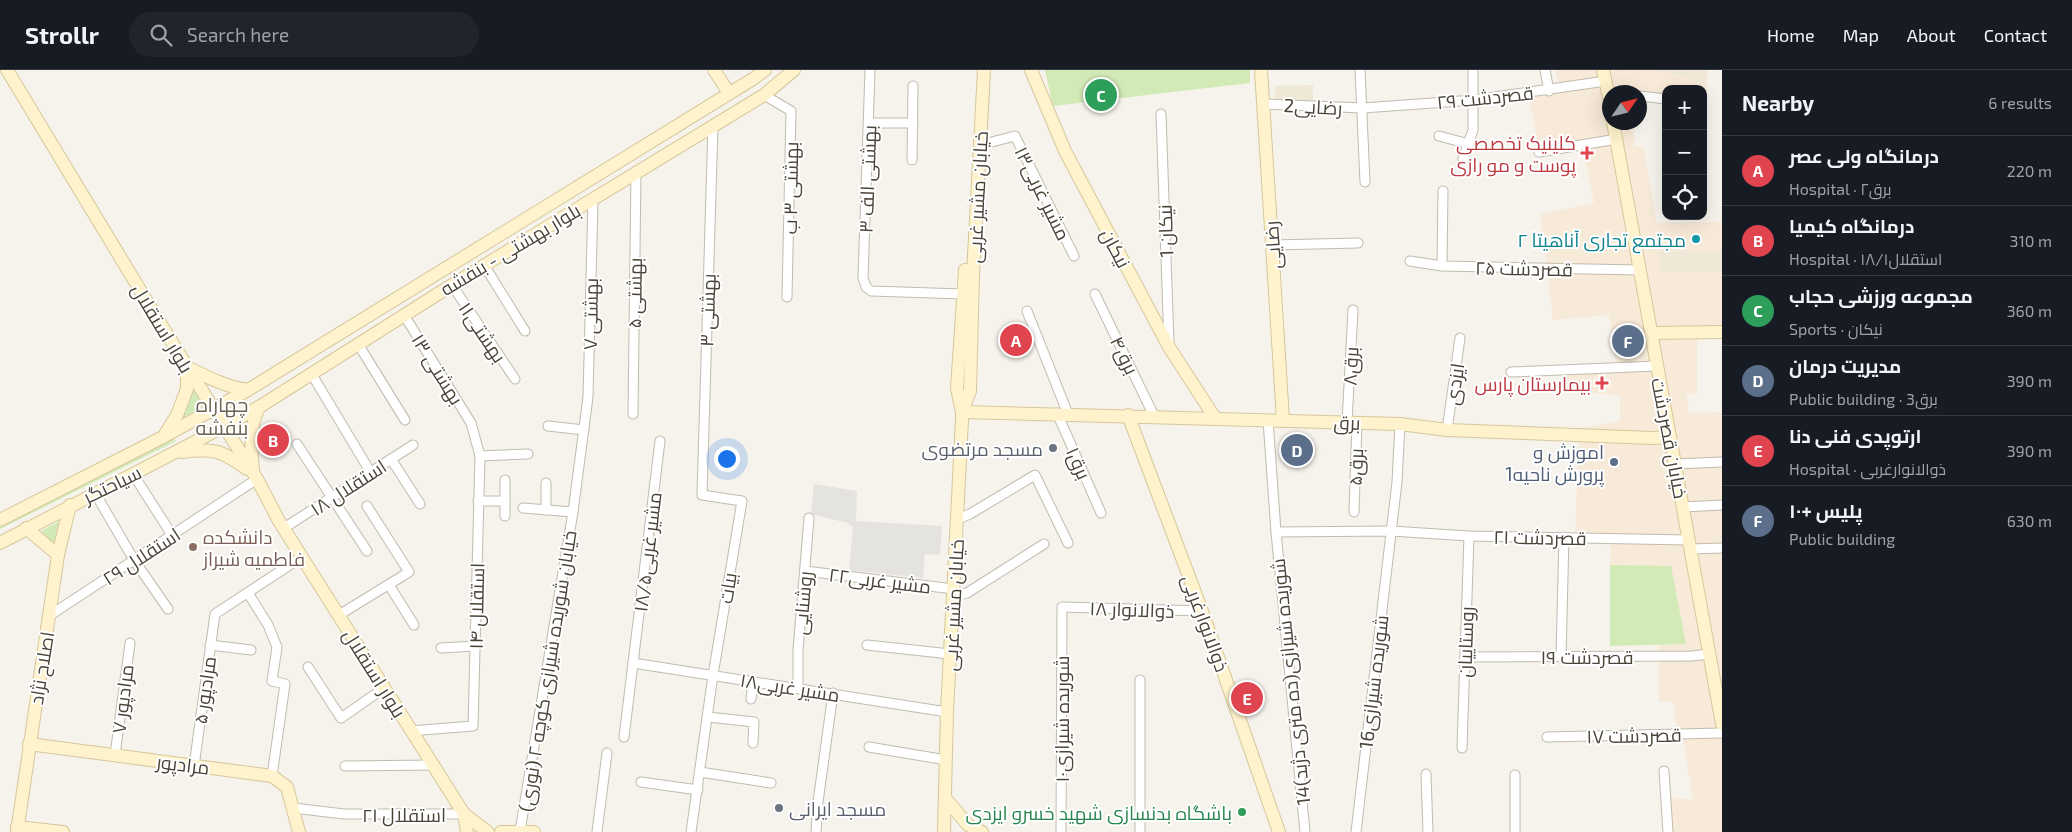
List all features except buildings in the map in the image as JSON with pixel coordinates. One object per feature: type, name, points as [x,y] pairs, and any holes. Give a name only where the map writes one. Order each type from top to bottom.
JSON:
[{"type":"main road","name":"بلوار استقلال","points":[[7,70],[255,476],[284,528],[410,730],[464,814],[488,832]]},
{"type":"main road","points":[[714,70],[729,93]]},
{"type":"main road","name":"بلوار بهشتی - بنفشه","points":[[213,409],[248,390],[753,80],[765,70]]},
{"type":"main road","name":"بلوار بهشتی - بنفشه","points":[[224,426],[764,95],[794,70]]},
{"type":"main road","name":"خیابان مشیر غربی","points":[[944,832],[947,712],[962,412],[957,388],[978,70]]},
{"type":"main road","name":"خیابان مشیر غربی","points":[[962,412],[970,390],[973,274],[984,70]]},
{"type":"main road","name":"نیکان","points":[[1031,70],[1065,151],[1169,347],[1215,418]]},
{"type":"main road","name":"رضایی","points":[[1261,70],[1283,420]]},
{"type":"main road","name":"خیابان قصردشت","points":[[1615,130],[1722,724]]},
{"type":"main road","points":[[544,207],[554,222]]},
{"type":"main road","points":[[1651,332],[1722,332]]},
{"type":"main road","points":[[163,437],[177,415],[187,389],[187,367],[216,382],[233,388],[248,390]]},
{"type":"main road","points":[[255,476],[251,439],[252,421],[259,406]]},
{"type":"main road","name":"سیاحتگر","points":[[0,520],[163,437],[213,409]]},
{"type":"main road","name":"برق","points":[[962,412],[1063,413],[1352,422],[1400,424],[1447,430],[1652,438],[1670,437]]},
{"type":"main road","name":"ذوالانوارغربی","points":[[1128,415],[1202,611],[1279,832]]},
{"type":"main road","name":"سیاحتگر","points":[[0,542],[224,426]]},
{"type":"main road","points":[[173,453],[206,449],[228,455],[255,476]]},
{"type":"main road","name":"اصلاح نژاد","points":[[17,830],[58,556],[70,505]]},
{"type":"main road","points":[[26,528],[58,556]]},
{"type":"main road","name":"مرادپور","points":[[30,744],[272,776]]},
{"type":"main road","points":[[272,776],[287,787],[299,832]]},
{"type":"main road","points":[[945,798],[968,826],[982,832]]},
{"type":"main road","name":"بلوار استقلال","points":[[464,814],[467,832]]},
{"type":"main road","points":[[17,830],[63,832]]},
{"type":"main road","points":[[501,832],[534,832]]},
{"type":"street","name":"بهشتی الف ۳","points":[[870,70],[863,278],[866,287],[871,291],[963,294]]},
{"type":"street","points":[[1360,70],[1365,182]]},
{"type":"street","points":[[1463,159],[1473,130],[1473,70]]},
{"type":"street","points":[[1545,70],[1549,90]]},
{"type":"street","name":"قصردشت ۲۹","points":[[1363,108],[1474,100],[1549,90],[1604,76]]},
{"type":"street","points":[[912,160],[913,86]]},
{"type":"street","name":"بهشتی ۳ ب","points":[[764,95],[791,112],[787,297]]},
{"type":"street","points":[[1647,97],[1662,99]]},
{"type":"street","name":"2رضایی","points":[[1263,104],[1363,108]]},
{"type":"street","name":"نیکان 1","points":[[1161,114],[1169,347]]},
{"type":"street","points":[[869,123],[913,123]]},
{"type":"street","name":"بهشتی ۳","points":[[713,125],[702,495],[742,500]]},
{"type":"street","name":"مشیر غربی۱۳","points":[[980,145],[1015,136],[1074,256]]},
{"type":"street","points":[[1439,136],[1469,144]]},
{"type":"street","points":[[1539,152],[1616,139]]},
{"type":"street","name":"بهشتی ۵","points":[[633,414],[636,172]]},
{"type":"street","points":[[1442,266],[1443,191]]},
{"type":"street","name":"بهشتی ۷","points":[[573,512],[588,397],[593,199]]},
{"type":"street","points":[[1272,245],[1358,243]]},
{"type":"street","name":"قصردشت ۲۵","points":[[1410,261],[1442,266],[1639,270]]},
{"type":"street","points":[[484,266],[524,332]]},
{"type":"street","name":"بهشتی۱۱","points":[[452,285],[515,379]]},
{"type":"street","name":"برق۴","points":[[1095,294],[1154,416]]},
{"type":"street","name":"برق۸","points":[[1352,422],[1353,310]]},
{"type":"street","name":"برق۱","points":[[1027,311],[1101,513]]},
{"type":"street","name":"بهشتی ۱۳","points":[[404,315],[471,423]]},
{"type":"street","name":"ایزدی","points":[[1447,430],[1460,338]]},
{"type":"street","points":[[358,344],[405,420]]},
{"type":"street","points":[[1512,372],[1657,366]]},
{"type":"street","points":[[310,373],[371,473]]},
{"type":"street","name":"14شوریده شیرازی(ده متری دژبد)","points":[[1268,420],[1276,532],[1305,832]]},
{"type":"street","name":"برق۵","points":[[1352,422],[1354,512]]},
{"type":"street","name":"استقلال ۱۴","points":[[410,730],[473,726],[480,456],[471,423]]},
{"type":"street","name":"شوریده شیرازی16","points":[[1356,832],[1397,482],[1400,424]]},
{"type":"street","points":[[548,426],[584,430]]},
{"type":"street","name":"مشیر غربی۱۸/۵","points":[[624,738],[660,441]]},
{"type":"street","points":[[297,444],[367,551]]},
{"type":"street","name":"استقلال ۱۸","points":[[284,528],[413,445]]},
{"type":"street","points":[[480,456],[528,454]]},
{"type":"street","points":[[391,460],[420,504]]},
{"type":"street","points":[[1676,464],[1722,462]]},
{"type":"street","points":[[133,474],[172,535]]},
{"type":"street","points":[[958,519],[970,514],[1035,475],[1068,543]]},
{"type":"street","name":"۲۹ استقلال","points":[[49,616],[172,535],[255,476]]},
{"type":"street","points":[[505,480],[505,516]]},
{"type":"street","points":[[546,483],[546,510]]},
{"type":"street","points":[[95,493],[134,560],[168,609]]},
{"type":"street","points":[[478,501],[505,500]]},
{"type":"street","name":"بیات","points":[[691,832],[713,675],[742,500]]},
{"type":"street","points":[[1683,507],[1722,505]]},
{"type":"street","points":[[339,615],[408,572],[367,506]]},
{"type":"street","points":[[524,508],[573,512]]},
{"type":"street","name":"خیابان شوریده شیرازی کوچه ۲ (نوری)","points":[[520,831],[573,512]]},
{"type":"street","name":"روشنایی","points":[[798,688],[798,650],[808,518]]},
{"type":"street","name":"قصردشت ۲۱","points":[[1276,532],[1391,531],[1469,536],[1564,537],[1690,544],[1722,548]]},
{"type":"street","name":"روستاییان","points":[[1462,748],[1469,536]]},
{"type":"street","points":[[1561,656],[1564,537]]},
{"type":"street","points":[[954,592],[967,593],[1044,544]]},
{"type":"street","points":[[272,776],[285,684],[272,681],[277,647],[268,625],[248,593],[302,557]]},
{"type":"street","name":"مشیر غربی۲۲","points":[[805,571],[954,592]]},
{"type":"street","points":[[389,584],[414,625]]},
{"type":"street","name":"۵ مرادپور","points":[[194,766],[215,614],[248,593]]},
{"type":"street","name":"ذوالانوار ۱۸","points":[[1062,607],[1202,611]]},
{"type":"street","name":"۱۰شوریده شیرازی","points":[[1061,832],[1062,607]]},
{"type":"street","name":"۷ مرادپور","points":[[115,756],[130,642]]},
{"type":"street","points":[[210,645],[251,650]]},
{"type":"street","points":[[867,645],[950,654]]},
{"type":"street","points":[[441,648],[475,646]]},
{"type":"street","name":"قصردشت ۱۹","points":[[1465,657],[1692,656],[1710,654]]},
{"type":"street","name":"مشیر غربی۱۸","points":[[633,663],[947,712]]},
{"type":"street","points":[[308,667],[341,718],[384,688]]},
{"type":"street","points":[[1140,680],[1140,832]]},
{"type":"street","points":[[751,699],[753,681]]},
{"type":"street","points":[[816,832],[833,693]]},
{"type":"street","points":[[708,717],[754,722],[753,743]]},
{"type":"street","name":"قصردشت ۱۷","points":[[1547,737],[1722,733]]},
{"type":"street","points":[[870,747],[946,760]]},
{"type":"street","points":[[597,832],[607,752]]},
{"type":"street","points":[[345,766],[433,765]]},
{"type":"street","points":[[1664,771],[1668,832]]},
{"type":"street","points":[[700,772],[770,783]]},
{"type":"street","points":[[1426,774],[1428,832]]},
{"type":"street","points":[[1515,775],[1515,832]]},
{"type":"street","points":[[641,782],[698,790]]},
{"type":"street","name":"۲۱ استقلال","points":[[294,808],[344,814],[464,814]]},
{"type":"shaded area","points":[[1556,70],[1708,70],[1707,86],[1662,85],[1662,103],[1647,102],[1647,85],[1602,85],[1602,130],[1633,130],[1634,146],[1643,146],[1657,223],[1722,222],[1722,326],[1697,329],[1697,393],[1686,395],[1689,413],[1722,412],[1722,832],[1668,832],[1667,798],[1693,799],[1682,732],[1676,732],[1674,702],[1659,702],[1658,645],[1686,644],[1648,566],[1610,565],[1610,538],[1575,538],[1579,429],[1620,421],[1620,395],[1564,391],[1565,375],[1617,372],[1609,315],[1553,320],[1540,214],[1594,203],[1583,148],[1540,155],[1528,90],[1558,84]]},
{"type":"shaded area","points":[[1653,70],[1706,70],[1705,80]]},
{"type":"shaded area","points":[[1313,85],[1313,100],[1275,101],[1275,86]]},
{"type":"shaded area","points":[[1658,251],[1722,252],[1722,272],[1661,272]]},
{"type":"shaded area","points":[[814,484],[857,491],[856,521],[942,526],[940,555],[925,554],[923,578],[849,570],[853,527],[848,523],[811,514]]},
{"type":"green space","points":[[1045,70],[1250,70],[1250,83],[1053,106]]},
{"type":"green space","points":[[192,386],[203,406],[178,421]]},
{"type":"green space","points":[[174,439],[176,441],[0,529],[0,525]]},
{"type":"green space","points":[[60,521],[55,548],[41,531]]},
{"type":"green space","points":[[1610,565],[1671,566],[1686,644],[1610,646]]},
{"type":"place","name":"مجموعه ورزشی حجاب","points":[[1101,95]]},
{"type":"place","name":"کلینیک تخصصی پوست و مو رازی","points":[[1587,153]]},
{"type":"place","name":"مجتمع تجاری آناهیتا ۲","points":[[1696,239]]},
{"type":"place","name":"درمانگاه ولی عصر","points":[[1016,340]]},
{"type":"place","name":"پلیس +۱۰","points":[[1628,341]]},
{"type":"place","name":"بیمارستان پارس","points":[[1602,383]]},
{"type":"place","name":"درمانگاه کیمیا","points":[[273,440]]},
{"type":"place","name":"مسجد مرتضوی","points":[[1053,448]]},
{"type":"place","name":"مدیریت درمان","points":[[1297,450]]},
{"type":"place","name":"اموزش و پرورش ناحیه1","points":[[1614,462]]},
{"type":"place","name":"دانشکده فاطمیه شیراز","points":[[193,547]]},
{"type":"place","name":"ارتوپدی فنی دنا","points":[[1247,698]]},
{"type":"place","name":"مسجد ایرانی","points":[[779,808]]},
{"type":"place","name":"باشگاه بدنسازی شهید خسرو ایزدی","points":[[1242,812]]},
{"type":"district","name":"چهاراه بنفشه","points":[[222,416]]}]
